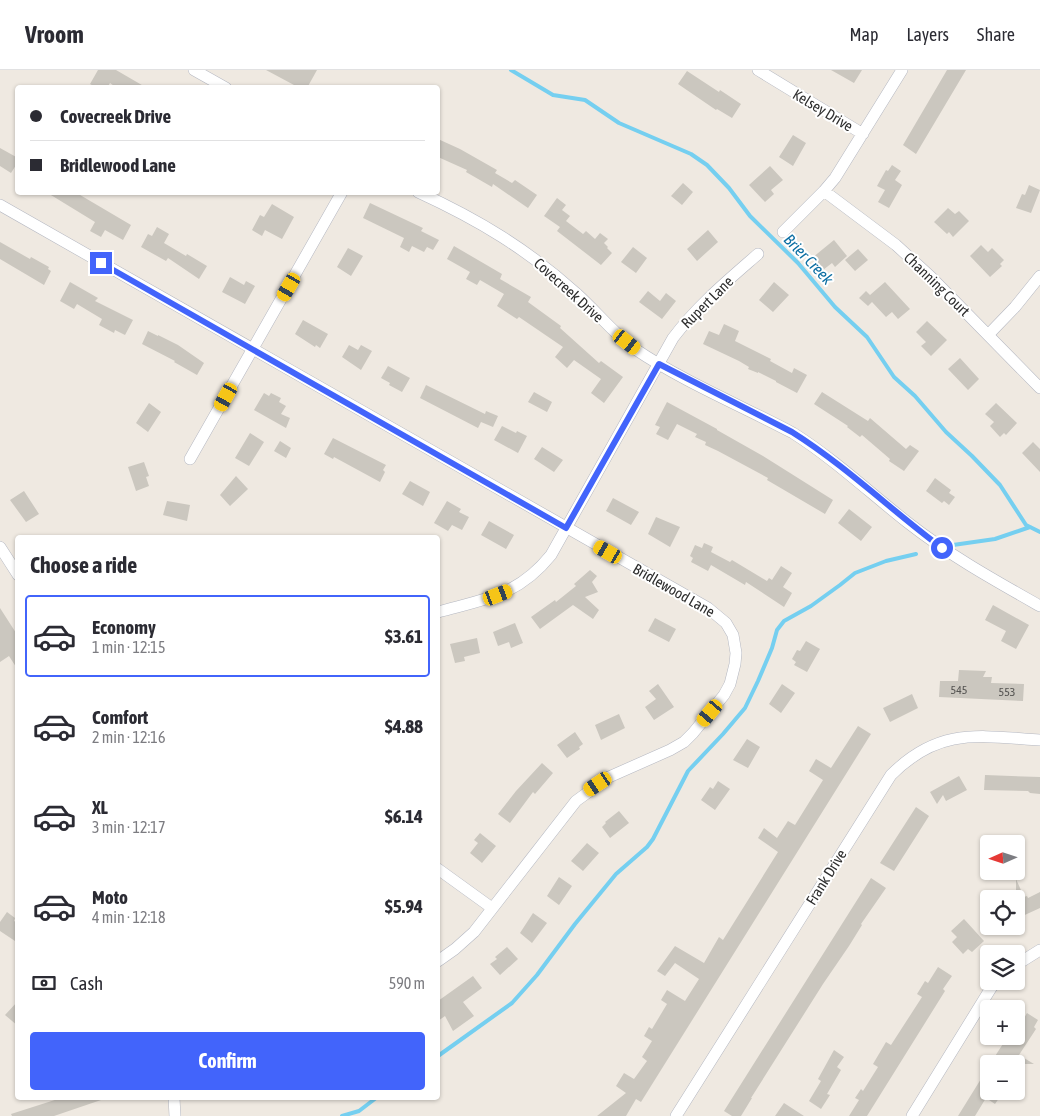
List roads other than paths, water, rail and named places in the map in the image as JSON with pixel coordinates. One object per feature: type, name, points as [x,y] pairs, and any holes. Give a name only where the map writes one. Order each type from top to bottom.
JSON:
[{"type":"street","points":[[194,70],[221,85]]},
{"type":"street","name":"Kelsey Drive","points":[[758,70],[863,134]]},
{"type":"street","points":[[783,232],[824,191],[847,160],[902,70]]},
{"type":"street","name":"Channing Court","points":[[824,191],[896,245],[932,277],[1040,388]]},
{"type":"street","points":[[190,460],[340,195]]},
{"type":"street","name":"Covecreek Drive","points":[[425,195],[488,227],[523,249],[578,295],[619,336],[659,364],[806,441],[847,471],[942,548],[1040,606]]},
{"type":"street","name":"Bridlewood Lane","points":[[0,205],[708,608],[726,623],[733,636],[736,653],[733,675],[724,695],[693,733],[684,742],[670,750],[609,777],[576,801],[470,936],[440,959]]},
{"type":"street","name":"Rupert Lane","points":[[440,611],[498,595],[522,584],[542,566],[551,555],[673,338],[702,303],[758,254]]},
{"type":"street","points":[[988,335],[1016,307],[1040,276]]},
{"type":"street","points":[[0,546],[15,570]]},
{"type":"street","name":"Frank Drive","points":[[676,1116],[891,775],[903,762],[924,749],[952,738],[977,736],[1040,740]]},
{"type":"street","points":[[440,870],[492,908]]},
{"type":"street","points":[[1025,959],[1040,950]]},
{"type":"street","points":[[912,1116],[989,990]]},
{"type":"street","points":[[174,1100],[175,1116]]},
{"type":"waterway","name":"Brier Creek","points":[[511,70],[553,95],[585,100],[619,123],[691,154],[707,165],[729,188],[750,216],[798,263],[835,307],[867,337],[894,377],[915,396],[946,432],[1000,485],[1026,525],[1040,532]]},
{"type":"waterway","points":[[953,545],[995,539],[1030,527]]},
{"type":"waterway","points":[[440,1055],[512,1003],[537,975],[616,874],[647,847],[688,771],[745,708],[772,648],[777,630],[784,621],[811,606],[855,573],[886,561],[916,554]]},
{"type":"waterway","points":[[342,1116],[359,1111],[373,1100]]}]
